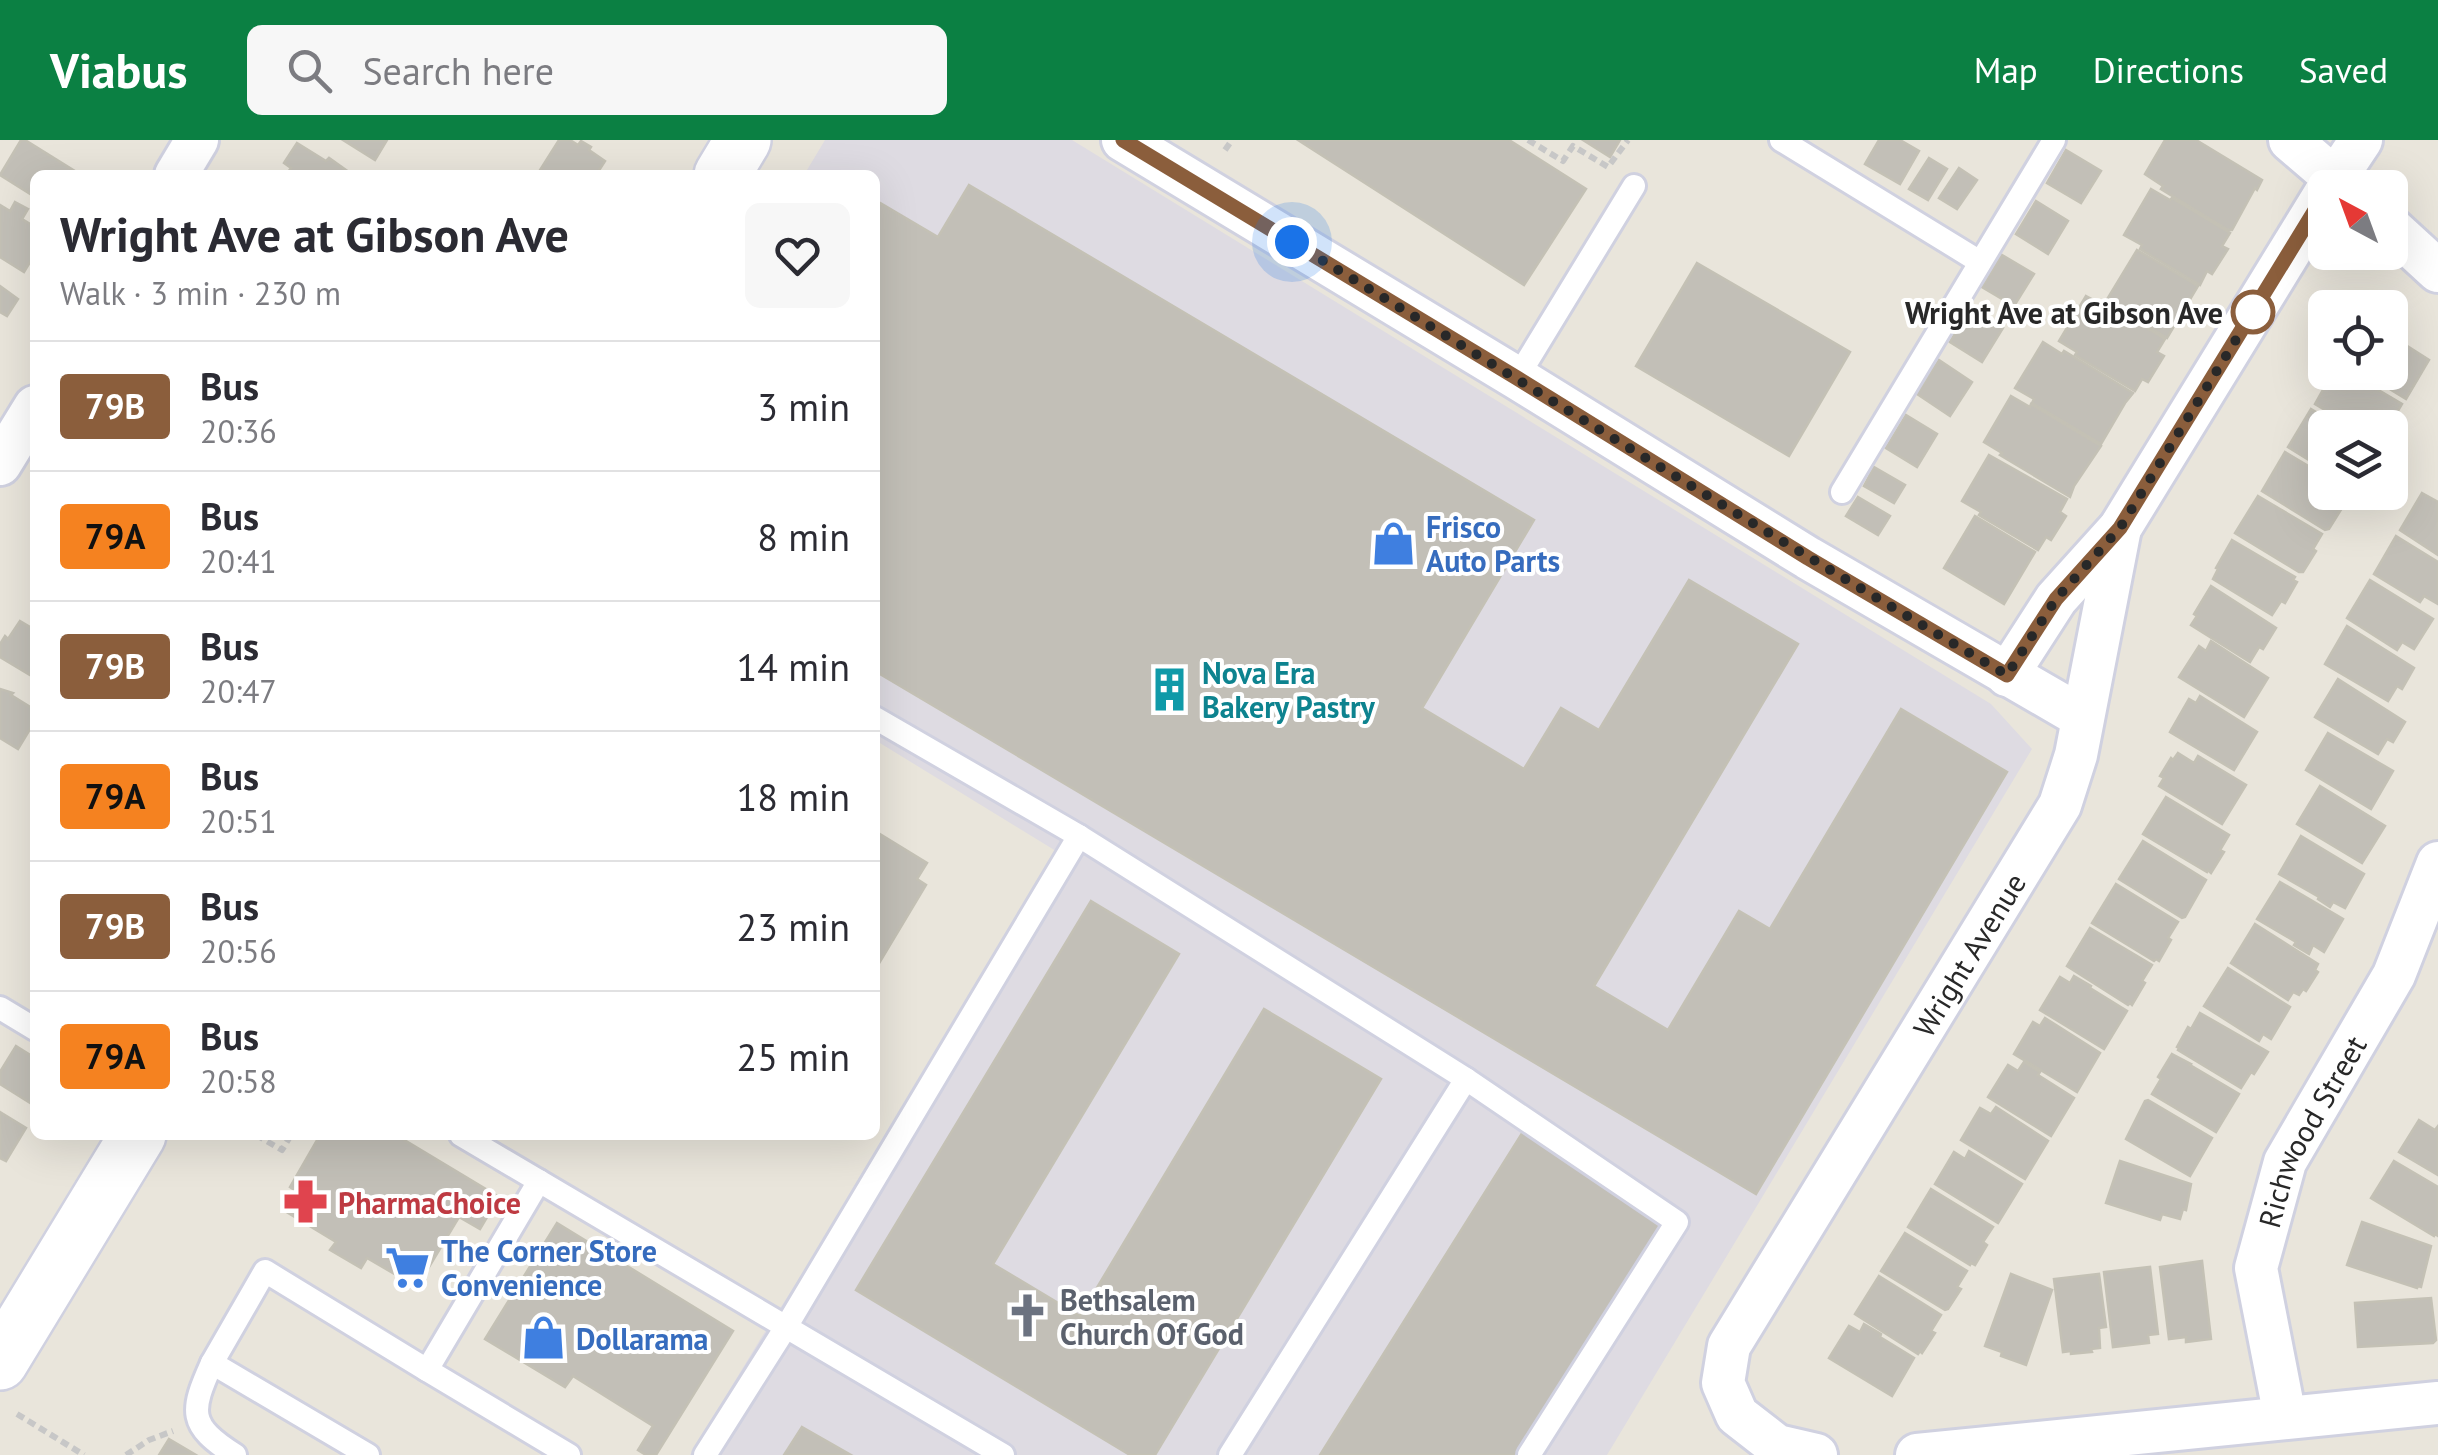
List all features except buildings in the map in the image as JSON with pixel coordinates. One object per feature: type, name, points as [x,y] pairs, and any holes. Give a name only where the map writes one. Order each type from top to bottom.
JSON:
[{"type":"main road","points":[[725,170],[743,140]]},
{"type":"main road","points":[[0,1362],[135,1140]]},
{"type":"street","points":[[179,170],[197,140]]},
{"type":"street","points":[[1123,140],[1808,558],[2082,717]]},
{"type":"street","points":[[2290,140],[2318,170]]},
{"type":"street","name":"Wright Avenue","points":[[2344,170],[2362,140]]},
{"type":"street","name":"Wright Avenue","points":[[2007,675],[2056,599],[2120,528],[2308,228]]},
{"type":"street","points":[[2408,244],[2438,271]]},
{"type":"street","points":[[0,464],[30,414]]},
{"type":"street","name":"Wright Avenue","points":[[1816,1455],[1778,1446],[1737,1415],[1723,1383],[1729,1346],[2060,805],[2076,754],[2120,528]]},
{"type":"street","name":"Richwood Street","points":[[2285,1417],[2256,1268],[2286,1162],[2394,975],[2438,864]]},
{"type":"street","points":[[1917,1455],[2438,1403]]},
{"type":"lane","points":[[1782,140],[1980,262]]},
{"type":"lane","points":[[1842,492],[2054,140]]},
{"type":"lane","points":[[1517,378],[1634,186]]},
{"type":"lane","points":[[880,721],[1079,836],[1466,1079],[1677,1222],[1529,1455]]},
{"type":"lane","points":[[705,1455],[786,1327],[1079,836]]},
{"type":"lane","points":[[0,1008],[30,1026]]},
{"type":"lane","points":[[1230,1455],[1466,1079]]},
{"type":"lane","points":[[469,1140],[1003,1455]]},
{"type":"lane","points":[[427,1370],[539,1181]]},
{"type":"lane","points":[[235,1455],[211,1440],[200,1426],[197,1397],[264,1271],[569,1455]]},
{"type":"lane","points":[[212,1363],[368,1455]]},
{"type":"path","points":[[1226,150],[1232,140]]},
{"type":"path","points":[[1528,140],[1562,161],[1573,146],[1608,168],[1628,140]]},
{"type":"path","points":[[265,1140],[282,1150],[288,1140]]},
{"type":"path","points":[[17,1414],[84,1455]]},
{"type":"shaded area","points":[[825,140],[1072,140],[1991,704],[2032,749],[1607,1455],[690,1455],[1069,859],[880,743],[880,170],[807,170]]},
{"type":"bus line","name":"79B","points":[[1123,140],[2007,675],[2056,599],[2120,528],[2308,222]]},
{"type":"place","name":"Wright Ave at Gibson Ave","points":[[2253,312]]},
{"type":"place","name":"Frisco Auto Parts","points":[[1393,543]]},
{"type":"place","name":"Nova Era Bakery Pastry","points":[[1169,689]]},
{"type":"place","name":"PharmaChoice","points":[[305,1202]]},
{"type":"place","name":"The Corner Store Convenience","points":[[408,1267]]},
{"type":"place","name":"Bethsalem Church Of God","points":[[1027,1316]]},
{"type":"place","name":"Dollarama","points":[[543,1338]]},
{"type":"route","points":[[1292,242],[1808,558],[2007,675],[2056,599],[2120,528],[2253,312]]}]
